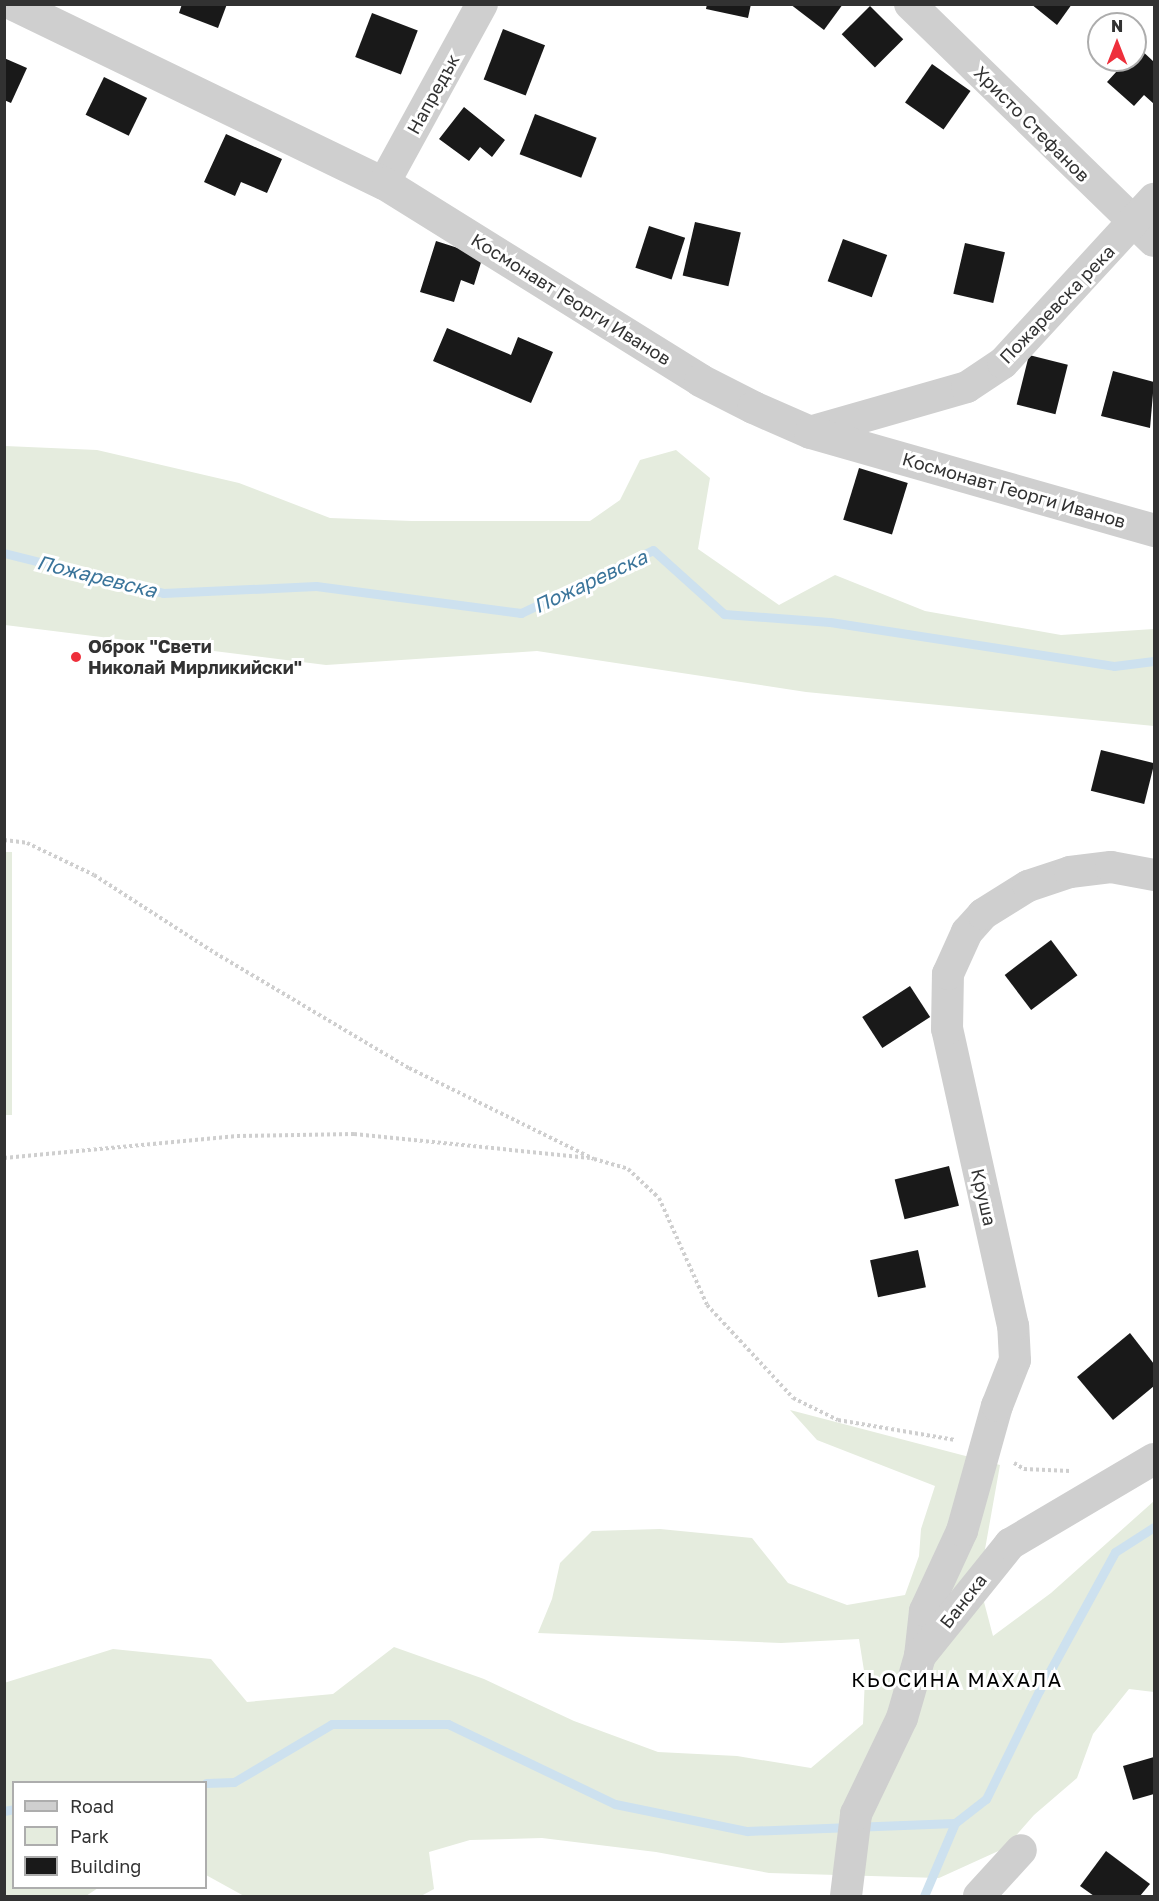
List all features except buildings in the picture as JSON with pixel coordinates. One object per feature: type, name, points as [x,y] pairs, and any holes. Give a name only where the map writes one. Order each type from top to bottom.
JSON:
[{"type":"street","name":"Космонавт Георги Иванов","points":[[12,4],[384,183],[700,380],[810,432],[1155,530]]},
{"type":"street","name":"Напредък","points":[[384,183],[482,4]]},
{"type":"street","name":"Христо Стефанов","points":[[910,4],[1144,232]]},
{"type":"street","name":"Пожаревска река","points":[[810,432],[967,387],[1003,363],[1144,232],[1155,200]]},
{"type":"street","name":"Круша","points":[[920,1656],[925,1611],[962,1531],[985,1444],[1015,1360],[1013,1326],[947,1029],[948,974],[967,932],[983,914],[1028,886],[1070,872],[1111,867],[1155,875]]},
{"type":"street","name":"Банска","points":[[847,1885],[856,1814],[902,1718],[920,1656],[1010,1544],[1155,1459]]},
{"type":"street","points":[[979,1896],[1021,1850]]},
{"type":"path","points":[[4,840],[27,843],[94,875],[215,953],[409,1068],[594,1159],[628,1169],[659,1198],[707,1305],[792,1398],[838,1420],[985,1444],[1023,1469],[1076,1472]]},
{"type":"path","points":[[4,1158],[237,1136],[354,1134],[594,1159]]},
{"type":"green space","points":[[5,446],[97,450],[239,483],[330,518],[412,521],[590,521],[620,500],[640,460],[676,450],[710,478],[698,549],[779,605],[835,575],[925,611],[1061,635],[1154,629],[1154,726],[806,692],[537,651],[326,665],[5,625]]},
{"type":"green space","points":[[5,852],[12,852],[12,1115],[5,1115]]},
{"type":"green space","points":[[790,1410],[1000,1465],[979,1583],[993,1636],[1051,1593],[1154,1501],[1154,1692],[1129,1689],[1093,1734],[1077,1778],[1034,1815],[1005,1848],[939,1878],[769,1873],[656,1852],[542,1838],[470,1840],[429,1852],[434,1889],[421,1896],[244,1896],[207,1876],[207,1781],[12,1781],[12,1889],[96,1889],[86,1896],[5,1896],[4,1683],[113,1649],[211,1659],[247,1702],[333,1694],[394,1647],[484,1679],[574,1721],[658,1752],[737,1756],[811,1768],[863,1724],[865,1677],[859,1639],[781,1643],[538,1633],[552,1599],[560,1563],[592,1531],[660,1529],[752,1538],[788,1583],[847,1605],[905,1595],[919,1556],[921,1529],[935,1486],[817,1440]]},
{"type":"waterway","name":"Пожаревска","points":[[4,553],[163,593],[316,586],[521,613],[653,550],[724,614],[830,622],[1114,666],[1154,661]]},
{"type":"waterway","points":[[207,1783],[234,1782],[332,1724],[448,1724],[615,1804],[747,1831],[955,1823],[986,1799],[1039,1691],[1115,1552],[1154,1527]]},
{"type":"waterway","points":[[4,1811],[12,1809]]},
{"type":"waterway","points":[[924,1896],[955,1823]]},
{"type":"place","name":"Оброк \"Свети Николай Мирликийски\"","points":[[76,657]]},
{"type":"district","name":"КЬОСИНА МАХАЛА","points":[[957,1679]]}]
